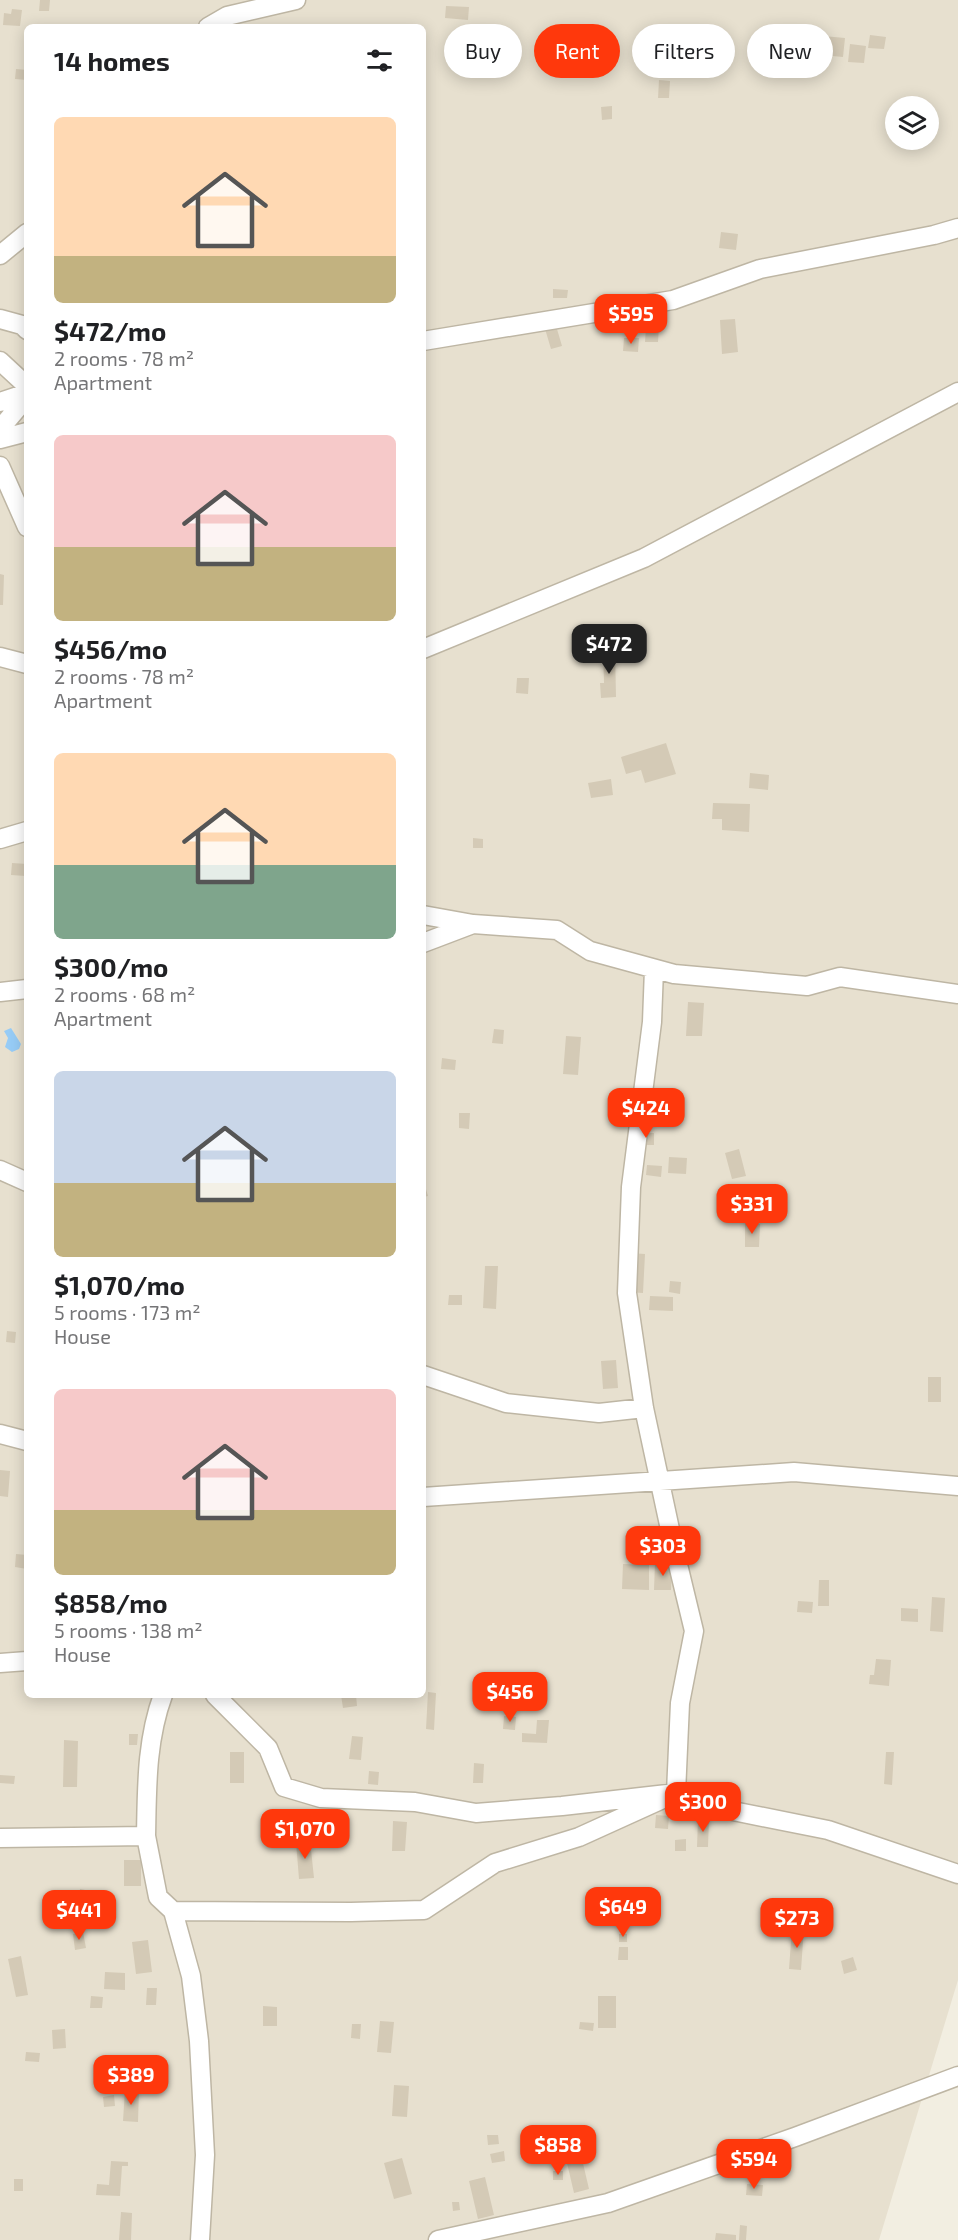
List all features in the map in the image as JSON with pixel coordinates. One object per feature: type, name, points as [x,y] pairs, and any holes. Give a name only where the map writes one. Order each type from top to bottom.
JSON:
[{"type":"street","points":[[213,24],[227,16],[296,0]]},
{"type":"street","points":[[426,341],[673,300],[760,269],[934,235],[958,228]]},
{"type":"street","points":[[0,255],[24,235]]},
{"type":"street","points":[[0,320],[24,327]]},
{"type":"street","points":[[0,361],[24,383]]},
{"type":"street","points":[[426,648],[644,558],[958,392]]},
{"type":"street","points":[[0,402],[24,396]]},
{"type":"street","points":[[0,429],[24,399]]},
{"type":"street","points":[[0,439],[24,433]]},
{"type":"street","points":[[0,466],[24,520]]},
{"type":"street","points":[[0,657],[24,663]]},
{"type":"street","points":[[0,839],[24,832]]},
{"type":"street","points":[[426,916],[473,924],[556,930],[590,951],[674,974],[807,986],[840,977],[958,994]]},
{"type":"street","points":[[426,942],[473,924]]},
{"type":"street","points":[[654,969],[652,1022],[631,1186],[627,1293],[644,1408],[694,1631],[680,1703],[676,1793]]},
{"type":"street","points":[[0,992],[24,989]]},
{"type":"street","points":[[0,1170],[24,1181]]},
{"type":"street","points":[[426,1377],[506,1403],[599,1413],[644,1408]]},
{"type":"street","points":[[0,1434],[24,1440]]},
{"type":"street","points":[[426,1497],[794,1472],[958,1486]]},
{"type":"street","points":[[0,1662],[24,1661]]},
{"type":"street","points":[[162,1698],[148,1758],[146,1836],[158,1896],[173,1911],[190,1976],[199,2041],[205,2155],[200,2240]]},
{"type":"street","points":[[218,1698],[268,1748],[284,1786],[321,1798],[414,1802],[476,1813],[676,1793],[703,1799],[733,1811],[828,1830],[958,1874]]},
{"type":"street","points":[[173,1911],[424,1910],[495,1863],[579,1837],[676,1793]]},
{"type":"street","points":[[0,1838],[146,1836]]},
{"type":"street","points":[[438,2240],[608,2203],[958,2076]]},
{"type":"shaded area","points":[[0,0],[958,0],[958,1980],[879,2240],[0,2240]]},
{"type":"water","points":[[11,1028],[21,1044],[19,1049],[12,1052],[5,1047],[8,1038],[4,1031]]},
{"type":"building","points":[[40,0],[50,0],[49,11],[39,11]]},
{"type":"building","points":[[446,6],[469,7],[468,20],[445,18]]},
{"type":"building","points":[[12,9],[22,10],[20,26],[3,25],[4,13],[11,14]]},
{"type":"building","points":[[870,35],[886,37],[884,49],[868,48]]},
{"type":"building","points":[[833,37],[845,38],[843,57],[833,56]]},
{"type":"building","points":[[850,44],[866,46],[864,63],[848,62]]},
{"type":"building","points":[[16,69],[24,70],[24,80],[15,79]]},
{"type":"building","points":[[659,80],[670,81],[669,98],[658,98]]},
{"type":"building","points":[[612,106],[612,119],[602,120],[601,107]]},
{"type":"building","points":[[721,232],[738,234],[736,250],[719,248]]},
{"type":"building","points":[[553,289],[568,290],[567,298],[553,298]]},
{"type":"building","points":[[554,319],[562,346],[551,349],[543,322]]},
{"type":"building","points":[[735,319],[738,352],[722,354],[720,320]]},
{"type":"building","points":[[646,327],[659,327],[658,342],[645,342]]},
{"type":"building","points":[[624,338],[639,338],[638,352],[623,351]]},
{"type":"building","points":[[0,574],[4,575],[3,605],[0,605]]},
{"type":"building","points":[[603,649],[615,649],[616,697],[601,698],[600,683],[604,683]]},
{"type":"building","points":[[517,678],[529,678],[528,694],[516,693]]},
{"type":"building","points":[[666,743],[676,774],[645,783],[641,770],[626,774],[621,757]]},
{"type":"building","points":[[750,773],[769,775],[768,790],[749,788]]},
{"type":"building","points":[[611,779],[613,795],[591,798],[588,783]]},
{"type":"building","points":[[713,803],[750,804],[749,832],[722,830],[722,819],[712,819]]},
{"type":"building","points":[[473,838],[483,839],[483,848],[473,848]]},
{"type":"building","points":[[12,863],[24,864],[24,876],[11,875]]},
{"type":"building","points":[[688,1002],[704,1003],[702,1036],[686,1036]]},
{"type":"building","points":[[494,1029],[504,1030],[503,1044],[492,1043]]},
{"type":"building","points":[[566,1036],[581,1037],[578,1075],[563,1074]]},
{"type":"building","points":[[442,1058],[456,1060],[455,1070],[441,1069]]},
{"type":"building","points":[[459,1113],[470,1113],[469,1129],[459,1128]]},
{"type":"building","points":[[639,1133],[654,1133],[654,1145],[639,1145]]},
{"type":"building","points":[[739,1149],[746,1176],[732,1179],[725,1153]]},
{"type":"building","points":[[669,1157],[687,1158],[686,1174],[668,1173]]},
{"type":"building","points":[[647,1165],[662,1166],[661,1177],[646,1175]]},
{"type":"building","points":[[745,1224],[760,1224],[759,1247],[745,1247]]},
{"type":"building","points":[[630,1253],[645,1254],[643,1293],[628,1292]]},
{"type":"building","points":[[485,1266],[498,1266],[496,1309],[483,1308]]},
{"type":"building","points":[[670,1281],[681,1282],[680,1294],[669,1292]]},
{"type":"building","points":[[449,1295],[462,1295],[462,1305],[448,1305]]},
{"type":"building","points":[[650,1296],[673,1297],[673,1311],[649,1310]]},
{"type":"building","points":[[7,1331],[16,1332],[15,1343],[6,1342]]},
{"type":"building","points":[[616,1360],[618,1388],[603,1389],[601,1361]]},
{"type":"building","points":[[928,1377],[941,1377],[941,1402],[928,1402]]},
{"type":"building","points":[[0,1470],[10,1471],[8,1497],[0,1496]]},
{"type":"building","points":[[16,1554],[24,1555],[24,1568],[15,1567]]},
{"type":"building","points":[[655,1563],[672,1564],[671,1590],[654,1590]]},
{"type":"building","points":[[623,1564],[649,1565],[649,1590],[622,1589]]},
{"type":"building","points":[[819,1580],[829,1580],[829,1606],[818,1606]]},
{"type":"building","points":[[932,1597],[945,1598],[943,1632],[930,1631]]},
{"type":"building","points":[[798,1601],[813,1602],[812,1613],[797,1612]]},
{"type":"building","points":[[901,1608],[918,1609],[918,1622],[901,1621]]},
{"type":"building","points":[[876,1659],[891,1660],[889,1686],[869,1684],[870,1675],[874,1675]]},
{"type":"building","points":[[428,1692],[436,1693],[434,1730],[426,1729]]},
{"type":"building","points":[[341,1698],[356,1698],[357,1706],[343,1708]]},
{"type":"building","points":[[504,1716],[516,1717],[515,1730],[503,1729]]},
{"type":"building","points":[[537,1720],[549,1720],[547,1743],[522,1742],[522,1733],[536,1734]]},
{"type":"building","points":[[129,1734],[138,1734],[137,1745],[129,1745]]},
{"type":"building","points":[[352,1736],[363,1737],[361,1760],[349,1759]]},
{"type":"building","points":[[64,1740],[78,1741],[77,1787],[63,1787]]},
{"type":"building","points":[[230,1752],[244,1752],[244,1783],[230,1783]]},
{"type":"building","points":[[886,1752],[894,1752],[892,1785],[884,1784]]},
{"type":"building","points":[[474,1763],[484,1764],[483,1783],[473,1783]]},
{"type":"building","points":[[369,1771],[379,1772],[378,1785],[368,1784]]},
{"type":"building","points":[[0,1775],[15,1776],[14,1784],[0,1783]]},
{"type":"building","points":[[656,1815],[669,1816],[668,1829],[655,1828]]},
{"type":"building","points":[[698,1818],[709,1819],[708,1847],[697,1847]]},
{"type":"building","points":[[393,1821],[407,1822],[405,1851],[392,1851]]},
{"type":"building","points":[[686,1839],[686,1851],[675,1851],[675,1840]]},
{"type":"building","points":[[310,1840],[314,1878],[299,1879],[296,1842]]},
{"type":"building","points":[[124,1860],[141,1860],[141,1886],[124,1886]]},
{"type":"building","points":[[80,1889],[96,1892],[94,1904],[78,1901]]},
{"type":"building","points":[[624,1901],[637,1901],[635,1926],[623,1925]]},
{"type":"building","points":[[792,1928],[804,1928],[801,1970],[789,1969]]},
{"type":"building","points":[[83,1932],[86,1948],[75,1950],[73,1934]]},
{"type":"building","points":[[619,1934],[627,1934],[627,1942],[619,1942]]},
{"type":"building","points":[[148,1940],[152,1972],[136,1974],[132,1942]]},
{"type":"building","points":[[619,1947],[628,1947],[628,1960],[618,1960]]},
{"type":"building","points":[[21,1956],[28,1995],[16,1997],[8,1959]]},
{"type":"building","points":[[853,1957],[857,1970],[844,1974],[841,1961]]},
{"type":"building","points":[[105,1972],[125,1973],[125,1990],[104,1989]]},
{"type":"building","points":[[147,1988],[157,1988],[156,2005],[146,2005]]},
{"type":"building","points":[[91,1996],[103,1997],[102,2008],[90,2008]]},
{"type":"building","points":[[598,1996],[616,1996],[616,2028],[598,2028]]},
{"type":"building","points":[[263,2006],[277,2007],[277,2026],[263,2026]]},
{"type":"building","points":[[380,2021],[394,2022],[391,2053],[377,2052]]},
{"type":"building","points":[[580,2022],[594,2023],[593,2031],[579,2029]]},
{"type":"building","points":[[352,2024],[361,2024],[360,2039],[351,2038]]},
{"type":"building","points":[[65,2029],[66,2048],[53,2049],[52,2030]]},
{"type":"building","points":[[26,2052],[40,2053],[39,2062],[25,2061]]},
{"type":"building","points":[[394,2085],[409,2086],[407,2117],[392,2116]]},
{"type":"building","points":[[125,2089],[139,2090],[138,2122],[123,2121]]},
{"type":"building","points":[[114,2095],[115,2106],[104,2107],[103,2097]]},
{"type":"building","points":[[487,2135],[498,2135],[499,2144],[488,2145]]},
{"type":"building","points":[[578,2142],[589,2189],[574,2193],[563,2146]]},
{"type":"building","points":[[504,2151],[505,2161],[492,2163],[490,2154]]},
{"type":"building","points":[[402,2158],[412,2194],[394,2199],[384,2163]]},
{"type":"building","points":[[111,2161],[128,2162],[128,2166],[122,2166],[120,2196],[96,2195],[97,2184],[109,2185]]},
{"type":"building","points":[[553,2171],[563,2171],[563,2180],[553,2180]]},
{"type":"building","points":[[485,2177],[494,2215],[478,2219],[469,2181]]},
{"type":"building","points":[[14,2179],[23,2179],[23,2191],[14,2191]]},
{"type":"building","points":[[747,2184],[763,2185],[762,2196],[746,2195]]},
{"type":"building","points":[[452,2202],[459,2202],[460,2210],[453,2211]]},
{"type":"building","points":[[121,2212],[132,2213],[131,2240],[119,2240]]},
{"type":"building","points":[[740,2225],[747,2226],[746,2240],[739,2240]]},
{"type":"building","points":[[716,2233],[736,2235],[736,2240],[715,2240]]}]
